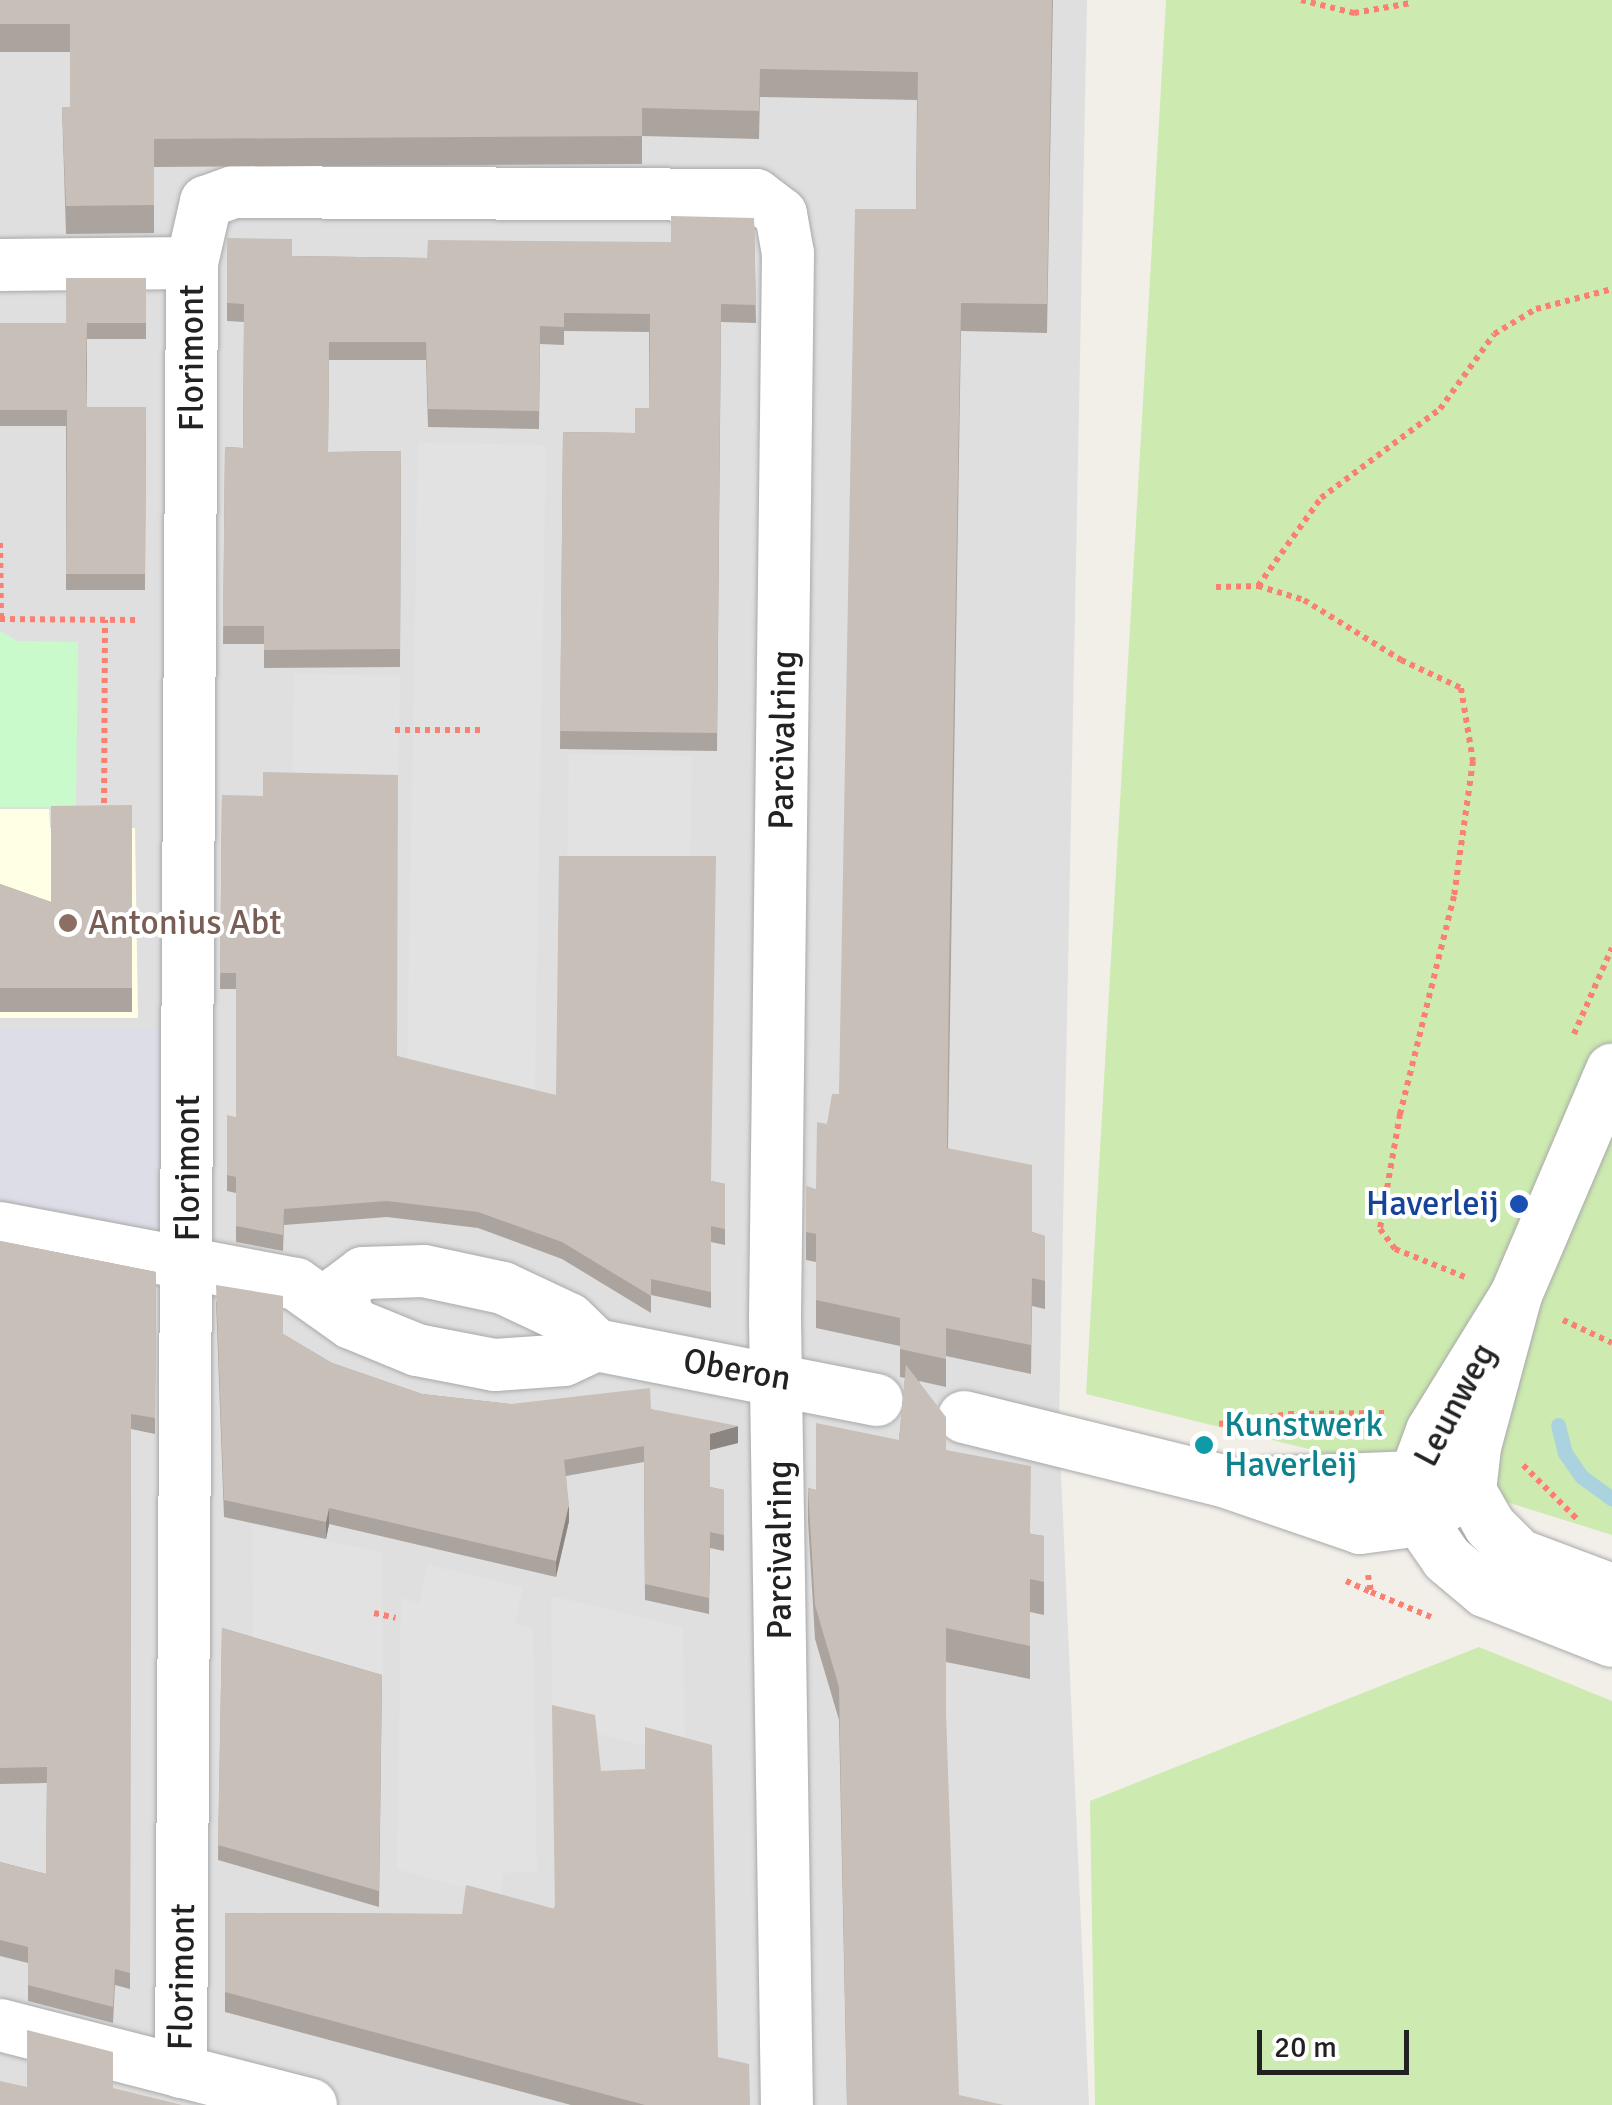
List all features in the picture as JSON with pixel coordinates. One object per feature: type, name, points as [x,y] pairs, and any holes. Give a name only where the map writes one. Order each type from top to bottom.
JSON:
[{"type":"street","name":"Parcivalring","points":[[192,263],[206,202],[234,192],[756,196],[781,214],[788,253],[776,1318],[781,1377],[787,2105]]},
{"type":"street","points":[[0,265],[192,263]]},
{"type":"street","name":"Florimont","points":[[181,2072],[192,263]]},
{"type":"street","name":"Leunweg","points":[[1470,1491],[1474,1447],[1516,1295],[1612,1070]]},
{"type":"street","name":"Oberon","points":[[0,1228],[188,1280],[296,1284],[351,1323],[417,1350],[494,1365],[564,1360],[596,1345]]},
{"type":"street","name":"Oberon","points":[[351,1323],[339,1291],[362,1273],[424,1271],[503,1288],[568,1319],[596,1345],[781,1377],[877,1400]]},
{"type":"street","name":"Leunweg","points":[[1418,1498],[1432,1431],[1516,1295]]},
{"type":"street","points":[[964,1417],[1226,1482],[1360,1528],[1418,1498],[1470,1491],[1490,1526],[1519,1555],[1612,1590]]},
{"type":"street","points":[[1418,1498],[1447,1559],[1484,1591],[1612,1642]]},
{"type":"street","points":[[0,2025],[311,2105]]},
{"type":"path","points":[[1301,0],[1354,13],[1411,4]]},
{"type":"path","points":[[1258,586],[1321,498],[1440,409],[1494,334],[1536,309],[1612,288]]},
{"type":"path","points":[[0,543],[0,619],[192,620]]},
{"type":"path","points":[[1216,588],[1258,586],[1352,624],[1401,660],[1462,688],[1473,761],[1454,896],[1400,1114],[1380,1230],[1395,1249],[1516,1295],[1612,1343]]},
{"type":"path","points":[[104,819],[105,620]]},
{"type":"path","points":[[395,730],[481,730]]},
{"type":"path","points":[[87,819],[190,820]]},
{"type":"path","points":[[1344,1416],[1383,1412]]},
{"type":"path","points":[[1520,1462],[1588,1529]]},
{"type":"path","points":[[374,1613],[395,1618]]},
{"type":"shaded area","points":[[0,0],[1087,0],[1059,1427],[1089,2105],[0,2105]]},
{"type":"shaded area","points":[[418,443],[546,445],[535,1089],[407,1087]]},
{"type":"shaded area","points":[[294,674],[400,676],[398,783],[292,781]]},
{"type":"shaded area","points":[[569,754],[692,756],[690,868],[567,866]]},
{"type":"shaded area","name":"Antonius Abt","points":[[0,809],[49,809],[50,828],[135,828],[138,1018],[0,1018]]},
{"type":"shaded area","points":[[0,1029],[188,1029],[189,1265],[0,1228]]},
{"type":"shaded area","points":[[252,1525],[382,1552],[383,1685],[253,1649]]},
{"type":"shaded area","points":[[428,1565],[523,1587],[515,1623],[533,1629],[537,1872],[503,1873],[502,1898],[397,1869],[401,1598],[419,1603]]},
{"type":"shaded area","points":[[551,1596],[683,1627],[685,1756],[552,1722]]},
{"type":"green space","points":[[1166,0],[1612,0],[1612,1535],[1446,1483],[1086,1394]]},
{"type":"green space","points":[[0,631],[17,641],[78,642],[76,807],[0,807]]},
{"type":"green space","points":[[1479,1647],[1612,1701],[1612,2105],[1095,2105],[1090,1801]]},
{"type":"building","points":[[0,0],[1052,0],[1047,304],[961,303],[949,973],[947,1148],[1032,1165],[1032,1232],[1045,1236],[1045,1281],[1032,1278],[1031,1345],[946,1328],[946,1359],[900,1349],[900,1318],[816,1300],[816,1234],[806,1232],[806,1186],[816,1189],[817,1122],[827,1124],[832,1094],[839,1094],[855,209],[916,209],[918,72],[760,69],[759,111],[642,108],[642,136],[154,139],[154,205],[66,206],[62,107],[70,107],[70,24],[0,24]]},
{"type":"building","points":[[671,216],[754,218],[756,305],[721,304],[717,733],[560,731],[563,432],[635,433],[635,408],[649,408],[650,314],[564,313],[564,327],[540,326],[539,411],[428,409],[426,342],[329,342],[328,452],[401,451],[400,649],[264,650],[264,626],[223,626],[225,447],[243,448],[244,304],[227,303],[227,238],[292,239],[292,256],[427,258],[428,240],[671,242]]},
{"type":"building","points":[[66,278],[146,278],[146,323],[87,323],[86,365],[87,407],[146,407],[145,574],[66,574],[67,410],[0,410],[0,323],[66,323]]},
{"type":"building","points":[[263,772],[398,775],[397,1056],[556,1095],[559,856],[716,856],[711,1181],[725,1184],[725,1229],[711,1226],[711,1292],[651,1279],[651,1296],[562,1242],[478,1212],[387,1201],[284,1209],[283,1235],[236,1226],[236,1177],[227,1175],[227,1115],[236,1117],[236,973],[220,973],[222,795],[263,796]]},
{"type":"building","name":"Antonius Abt","points":[[132,805],[132,988],[0,988],[0,884],[51,902],[51,806]]},
{"type":"building","points":[[0,1241],[156,1272],[155,1418],[131,1414],[130,1973],[115,1969],[113,2007],[28,1985],[28,1947],[0,1940],[0,1862],[46,1874],[47,1767],[0,1768]]},
{"type":"building","points":[[216,1285],[283,1296],[283,1334],[332,1363],[422,1394],[511,1404],[650,1388],[651,1409],[738,1426],[710,1434],[710,1487],[724,1490],[724,1535],[710,1532],[709,1598],[645,1584],[644,1446],[564,1460],[569,1504],[556,1561],[329,1508],[326,1522],[224,1500]]},
{"type":"building","points":[[906,1365],[946,1417],[946,1450],[1031,1466],[1030,1534],[1044,1536],[1044,1582],[1030,1579],[1030,1646],[946,1628],[959,2095],[1004,2105],[847,2105],[839,1687],[815,1605],[808,1488],[816,1490],[816,1423],[899,1440]]},
{"type":"building","points":[[222,1628],[382,1675],[379,1891],[218,1845]]},
{"type":"building","points":[[552,1705],[595,1715],[601,1771],[645,1769],[645,1727],[712,1745],[718,2057],[749,2064],[750,2105],[645,2105],[225,1992],[225,1913],[462,1914],[466,1885],[555,1909]]},
{"type":"building","points":[[27,2030],[113,2052],[113,2088],[182,2105],[0,2105],[0,2081],[27,2087]]},
{"type":"waterway","points":[[1558,1425],[1565,1453],[1582,1477],[1612,1499]]},
{"type":"place","name":"Antonius Abt","points":[[68,923]]},
{"type":"place","name":"Haverleij","points":[[1519,1204]]},
{"type":"place","name":"Kunstwerk Haverleij","points":[[1204,1445]]}]
